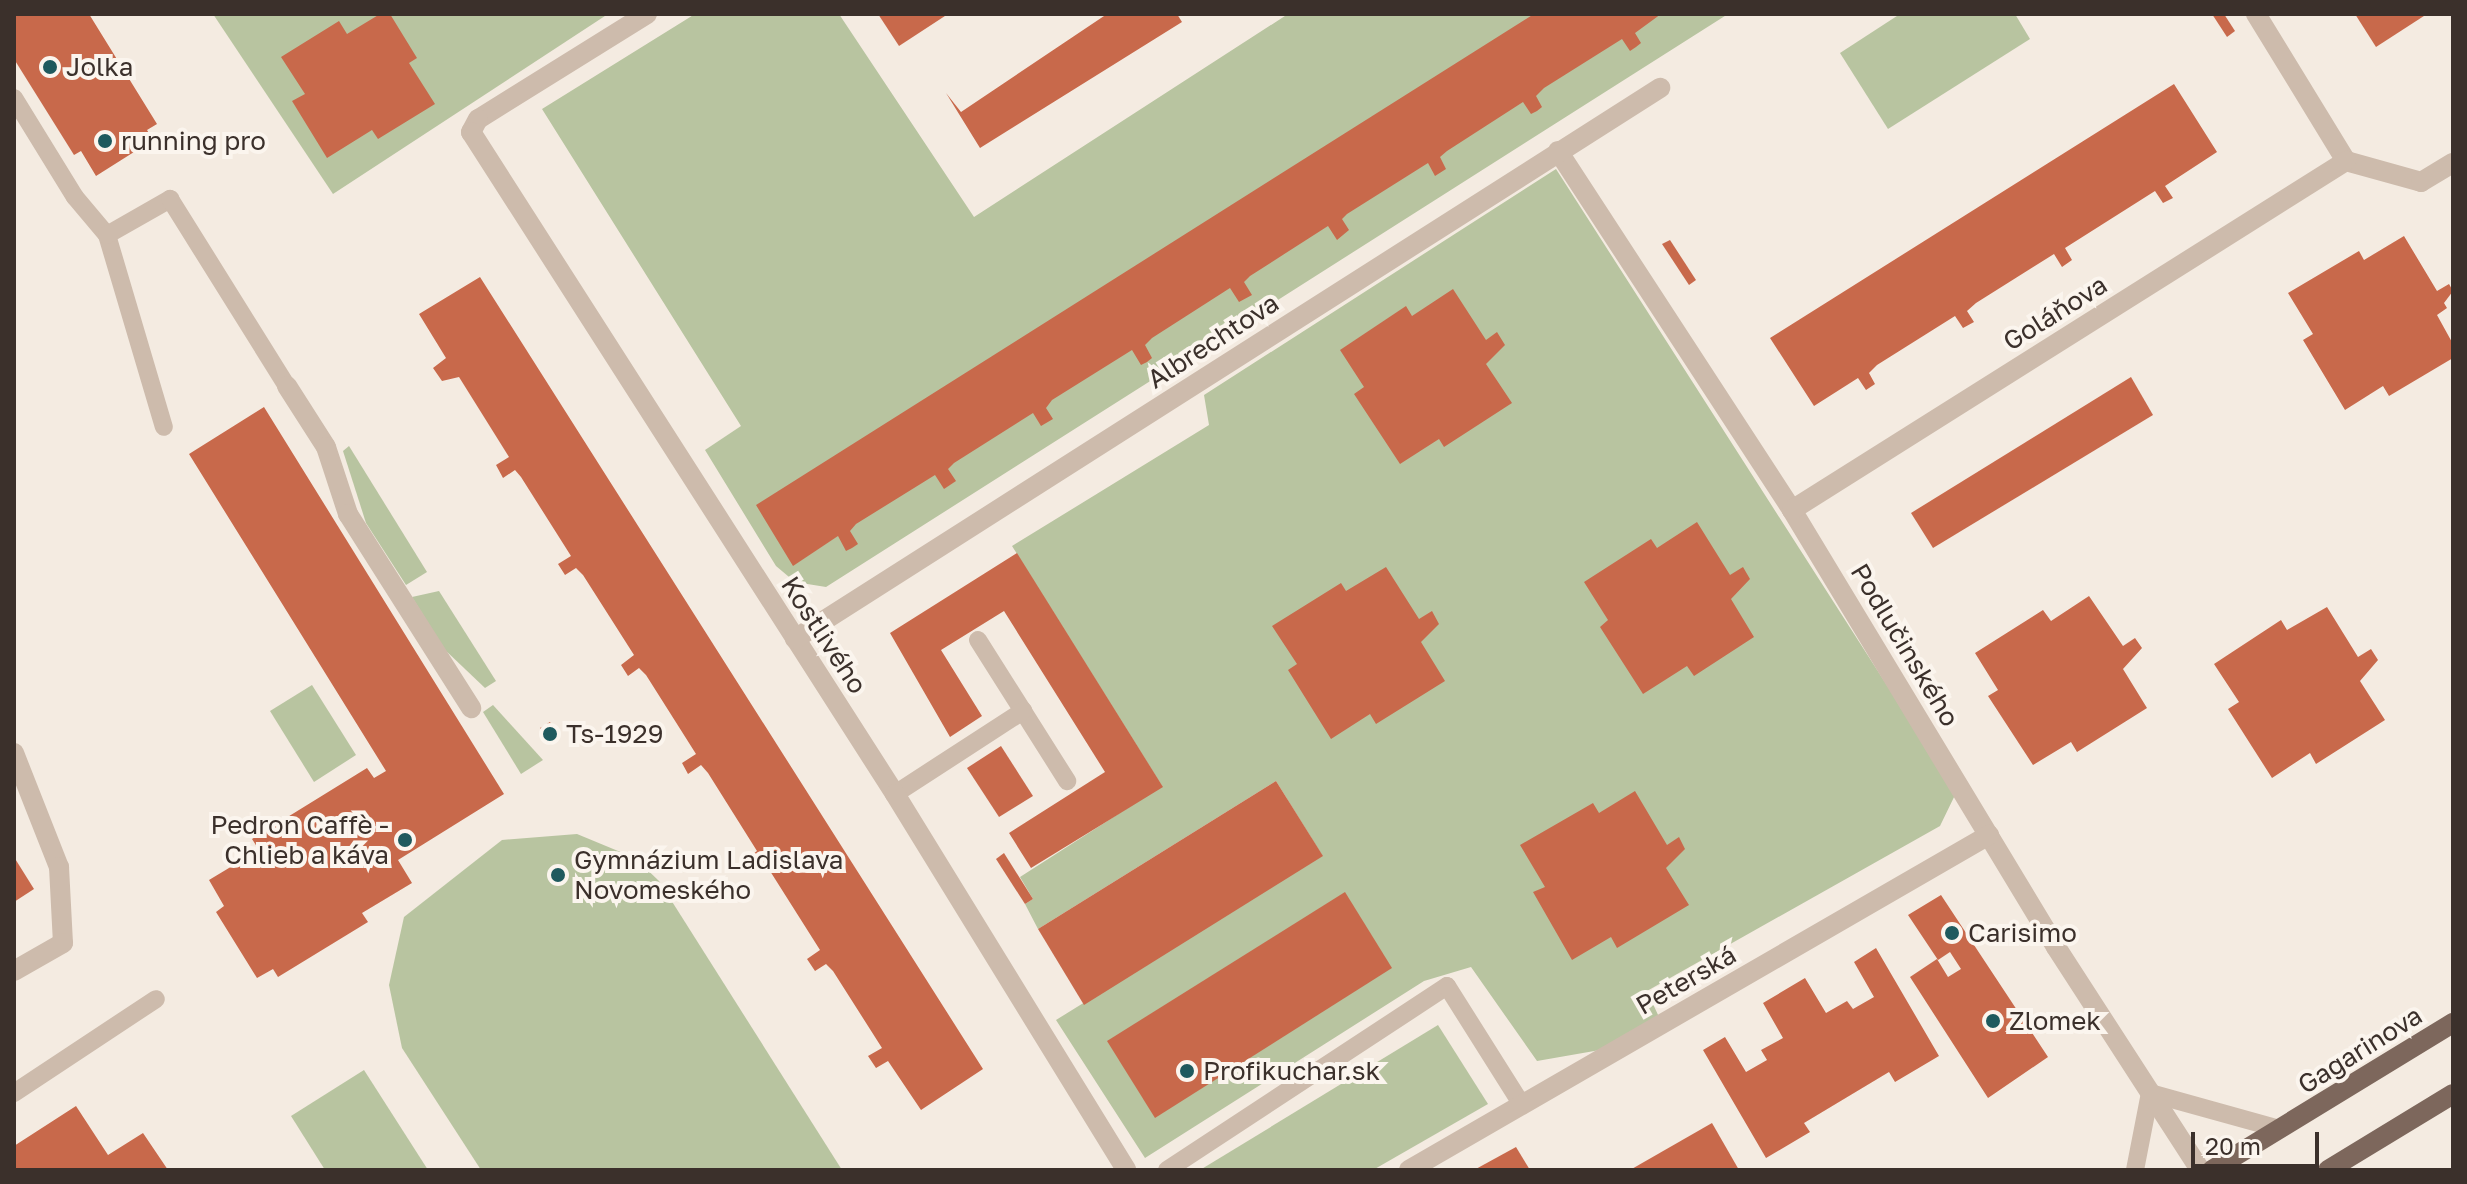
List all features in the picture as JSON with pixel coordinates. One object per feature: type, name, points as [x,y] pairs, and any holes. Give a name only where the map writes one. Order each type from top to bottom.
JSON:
[{"type":"main road","name":"Gagarinova","points":[[2212,1170],[2453,1023]]},
{"type":"main road","points":[[2328,1170],[2453,1094]]},
{"type":"street","name":"Kostlivého","points":[[647,14],[478,119],[471,132],[895,794],[1126,1170]]},
{"type":"street","points":[[2256,14],[2346,161],[2421,182],[2453,163]]},
{"type":"street","name":"Albrechtova","points":[[795,639],[1660,88]]},
{"type":"street","name":"Podlučinského","points":[[1558,151],[1792,510],[1989,835],[2200,1170]]},
{"type":"street","name":"Goláňova","points":[[1792,510],[2346,161]]},
{"type":"street","points":[[287,386],[326,447],[348,514],[471,708]]},
{"type":"street","points":[[14,753],[59,867],[63,943],[14,971]]},
{"type":"street","name":"Peterská","points":[[1409,1170],[1989,835]]},
{"type":"lane","points":[[14,98],[75,197],[107,235],[164,427]]},
{"type":"lane","points":[[107,235],[170,199],[287,386]]},
{"type":"lane","points":[[978,640],[1067,781]]},
{"type":"lane","points":[[895,794],[1023,711]]},
{"type":"lane","points":[[1167,1170],[1447,986],[1522,1105]]},
{"type":"lane","points":[[14,1093],[156,999]]},
{"type":"lane","points":[[2135,1170],[2150,1093],[2280,1129]]},
{"type":"green space","points":[[213,14],[608,14],[333,194]]},
{"type":"green space","points":[[695,14],[839,14],[974,217],[1288,14],[1728,14],[826,587],[795,582],[776,566],[705,450],[741,426],[542,109]]},
{"type":"green space","points":[[1900,14],[2015,14],[2030,39],[1888,129],[1840,53]]},
{"type":"green space","points":[[1556,169],[1956,793],[1940,826],[1647,991],[1659,1017],[1600,1050],[1537,1061],[1471,967],[1424,981],[1145,1158],[1056,1020],[1322,855],[1276,781],[1038,929],[1025,904],[1033,899],[1020,877],[1162,786],[1012,546],[1209,425],[1204,395]]},
{"type":"green space","points":[[349,446],[427,572],[406,585],[366,523],[343,451]]},
{"type":"green space","points":[[439,591],[496,681],[485,688],[444,649],[412,597]]},
{"type":"green space","points":[[312,685],[356,755],[314,782],[270,711]]},
{"type":"green space","points":[[493,705],[543,760],[521,774],[483,712]]},
{"type":"green space","points":[[577,834],[635,858],[659,881],[842,1170],[481,1170],[402,1048],[389,985],[404,917],[502,840]]},
{"type":"green space","points":[[1438,1025],[1488,1104],[1373,1170],[1200,1170]]},
{"type":"green space","points":[[364,1070],[428,1170],[325,1170],[291,1116]]},
{"type":"building","points":[[14,14],[89,14],[157,124],[147,130],[153,140],[96,176],[81,151],[74,155],[14,59]]},
{"type":"building","points":[[380,14],[390,14],[417,58],[409,63],[435,104],[378,139],[372,130],[327,158],[292,101],[305,94],[281,57],[339,21],[347,34]]},
{"type":"building","points":[[878,14],[948,14],[899,46]]},
{"type":"building","points":[[1107,14],[1177,14],[1182,22],[980,148],[946,93],[961,112]]},
{"type":"building","points":[[1534,14],[1661,14],[1635,33],[1641,43],[1630,51],[1622,39],[1544,88],[1536,96],[1542,107],[1537,111],[1531,114],[1523,102],[1447,151],[1440,157],[1446,169],[1435,176],[1428,163],[1347,214],[1342,219],[1349,230],[1337,240],[1328,226],[1250,276],[1244,282],[1252,295],[1239,302],[1230,288],[1152,338],[1145,345],[1152,358],[1147,362],[1141,365],[1132,350],[1052,400],[1046,408],[1053,419],[1041,426],[1033,413],[954,463],[948,469],[956,481],[944,489],[935,475],[856,524],[850,531],[858,544],[852,548],[846,551],[838,536],[793,566],[756,505]]},
{"type":"building","points":[[2212,14],[2224,14],[2235,31],[2227,37]]},
{"type":"building","points":[[2355,14],[2427,14],[2376,47]]},
{"type":"building","points":[[2174,84],[2217,152],[2165,186],[2173,198],[2163,203],[2155,191],[2065,248],[2072,260],[2062,267],[2054,254],[1976,303],[1967,311],[1974,322],[1963,328],[1955,316],[1877,365],[1869,373],[1875,384],[1866,390],[1858,378],[1814,406],[1770,338]]},
{"type":"building","points":[[2404,236],[2437,291],[2449,284],[2453,291],[2444,303],[2447,308],[2437,315],[2453,344],[2453,358],[2389,396],[2383,386],[2345,410],[2303,340],[2313,334],[2288,293],[2359,251],[2364,260]]},
{"type":"building","points":[[1670,240],[1696,280],[1689,285],[1662,244]]},
{"type":"building","points":[[480,277],[983,1069],[921,1110],[888,1061],[876,1068],[868,1056],[882,1048],[833,971],[826,964],[815,971],[807,959],[820,950],[770,871],[763,864],[752,872],[745,860],[757,851],[708,773],[701,765],[688,774],[682,763],[696,754],[646,675],[639,668],[628,676],[621,665],[634,655],[583,575],[576,568],[565,575],[558,564],[571,556],[521,477],[515,470],[503,478],[496,465],[509,457],[459,377],[442,381],[433,368],[446,358],[419,314]]},
{"type":"building","points":[[1453,289],[1486,340],[1497,332],[1505,345],[1486,364],[1512,403],[1444,447],[1439,439],[1400,464],[1354,394],[1364,387],[1340,350],[1406,306],[1412,316]]},
{"type":"building","points":[[2131,377],[2153,415],[1933,548],[1911,513]]},
{"type":"building","points":[[264,407],[504,794],[398,860],[412,883],[362,913],[368,922],[278,977],[273,969],[257,978],[216,912],[224,906],[209,880],[259,850],[252,839],[367,768],[374,778],[386,771],[189,454]]},
{"type":"building","points":[[1697,522],[1730,575],[1743,567],[1750,579],[1731,599],[1754,637],[1694,676],[1687,666],[1643,694],[1600,627],[1608,620],[1584,582],[1651,539],[1657,548]]},
{"type":"building","points":[[1017,553],[1163,787],[1031,868],[1009,833],[1105,772],[1004,611],[941,650],[982,716],[950,737],[890,633]]},
{"type":"building","points":[[1386,567],[1419,619],[1432,611],[1439,624],[1421,642],[1445,681],[1376,724],[1370,714],[1331,739],[1288,670],[1297,664],[1272,626],[1341,583],[1346,591]]},
{"type":"building","points":[[2089,596],[2123,646],[2135,638],[2142,648],[2123,669],[2147,708],[2077,752],[2071,742],[2033,765],[1988,696],[1998,690],[1975,653],[2043,610],[2051,621]]},
{"type":"building","points":[[2327,607],[2358,657],[2371,649],[2378,660],[2360,681],[2385,720],[2316,764],[2310,753],[2272,778],[2228,709],[2239,702],[2214,664],[2281,620],[2287,630]]},
{"type":"building","name":"Ts-1929","points":[[550,722],[559,739],[550,745],[540,728]]},
{"type":"building","points":[[1001,746],[1033,796],[999,817],[967,768]]},
{"type":"building","points":[[1276,781],[1323,856],[1084,1005],[1038,929]]},
{"type":"building","points":[[1635,791],[1667,845],[1679,837],[1685,849],[1666,868],[1689,905],[1617,948],[1611,937],[1572,960],[1533,892],[1545,887],[1520,845],[1593,803],[1599,813]]},
{"type":"building","points":[[1004,853],[1033,899],[1025,904],[996,859]]},
{"type":"building","points":[[14,857],[34,889],[14,902]]},
{"type":"building","points":[[1345,892],[1392,968],[1155,1118],[1107,1041]]},
{"type":"building","points":[[1941,895],[2048,1057],[1988,1098],[1910,977],[1937,959],[1948,977],[1961,969],[1950,952],[1938,960],[1908,915]]},
{"type":"building","points":[[1876,948],[1939,1056],[1895,1082],[1889,1072],[1804,1123],[1810,1132],[1766,1158],[1703,1050],[1725,1037],[1746,1072],[1767,1060],[1761,1050],[1783,1038],[1763,1003],[1805,978],[1826,1013],[1847,1001],[1853,1009],[1874,997],[1854,962]]},
{"type":"building","points":[[76,1106],[108,1155],[143,1133],[168,1170],[14,1170],[14,1146]]},
{"type":"building","points":[[1712,1123],[1739,1170],[1630,1170]]},
{"type":"building","points":[[1516,1147],[1530,1170],[1474,1170]]},
{"type":"place","name":"Jolka","points":[[50,67]]},
{"type":"place","name":"running pro","points":[[105,141]]},
{"type":"place","name":"Ts-1929","points":[[550,734]]},
{"type":"place","name":"Pedron Caffè - Chlieb a káva","points":[[405,840]]},
{"type":"place","name":"Gymnázium Ladislava Novomeského","points":[[558,875]]},
{"type":"place","name":"Carisimo","points":[[1952,933]]},
{"type":"place","name":"Zlomek","points":[[1993,1021]]},
{"type":"place","name":"Profikuchar.sk","points":[[1187,1071]]}]
